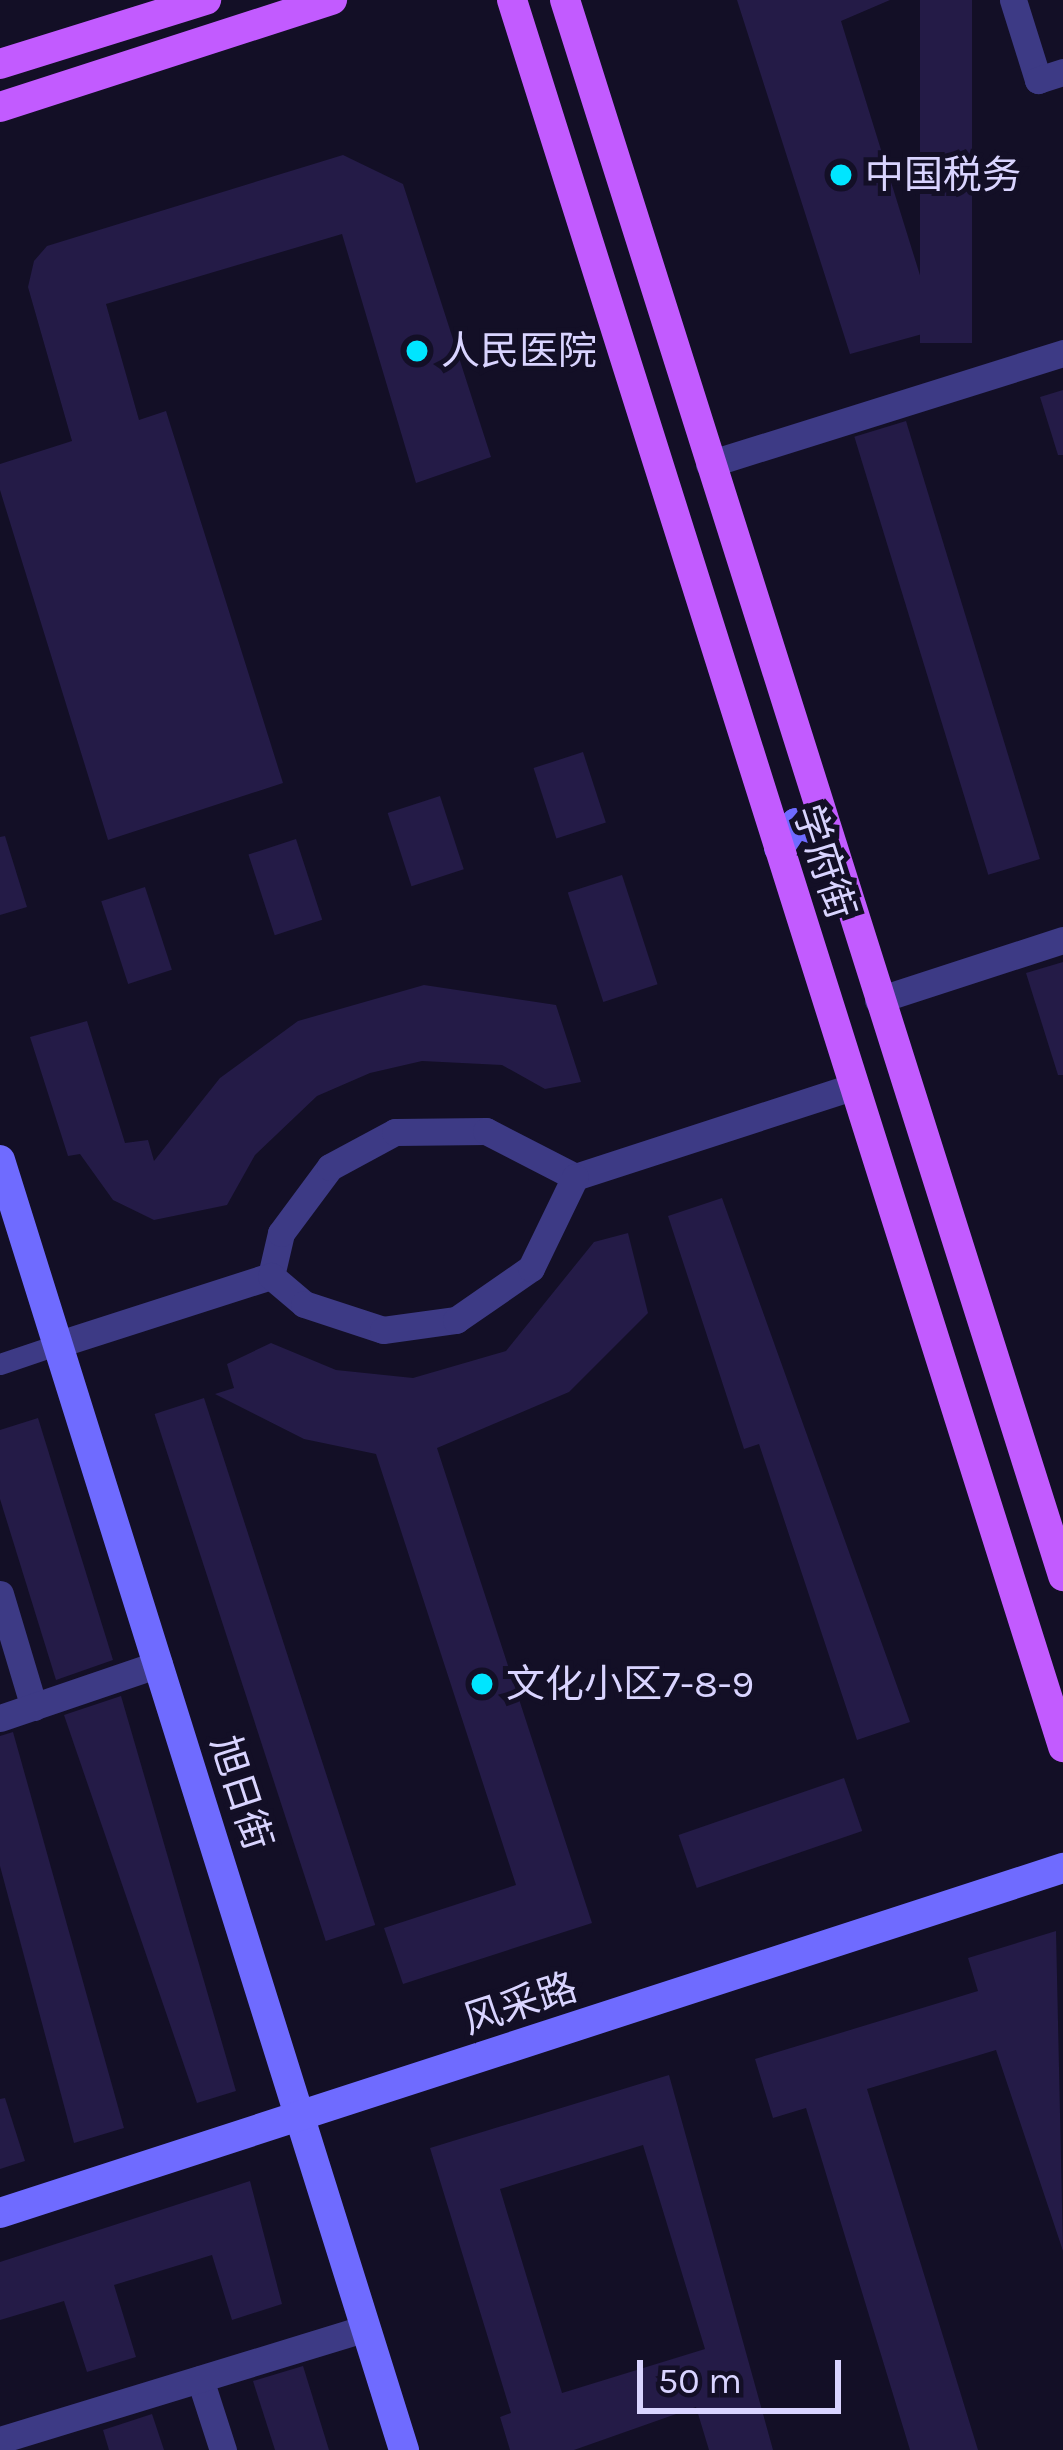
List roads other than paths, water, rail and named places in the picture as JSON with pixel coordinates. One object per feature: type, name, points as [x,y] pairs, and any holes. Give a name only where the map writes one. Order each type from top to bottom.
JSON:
[{"type":"main road","points":[[0,64],[206,0]]},
{"type":"main road","points":[[0,107],[332,0]]},
{"type":"main road","name":"学府街","points":[[512,0],[1063,1747]]},
{"type":"main road","name":"学府街","points":[[565,0],[878,1000],[1052,1502],[1063,1576]]},
{"type":"main road","points":[[778,848],[796,823],[825,833]]},
{"type":"main road","name":"旭日街","points":[[0,1160],[404,2450]]},
{"type":"main road","name":"风采路","points":[[0,2213],[1063,1868]]},
{"type":"street","points":[[1013,0],[1039,80],[1063,72]]},
{"type":"street","points":[[709,464],[1063,353]]},
{"type":"street","points":[[878,1000],[1063,940]]},
{"type":"street","points":[[271,1276],[304,1304],[383,1330],[456,1320],[531,1268],[575,1178],[855,1086]]},
{"type":"street","points":[[271,1276],[281,1233],[330,1167],[395,1132],[487,1131],[575,1178]]},
{"type":"street","points":[[0,1364],[271,1276]]},
{"type":"street","points":[[0,1594],[34,1707]]},
{"type":"street","points":[[0,1718],[159,1664]]},
{"type":"street","points":[[0,2440],[366,2328]]},
{"type":"street","points":[[200,2379],[223,2450]]},
{"type":"place","name":"中国税务","points":[[841,175]]},
{"type":"place","name":"人民医院","points":[[417,351]]},
{"type":"place","name":"文化小区7-8-9","points":[[482,1684]]}]
